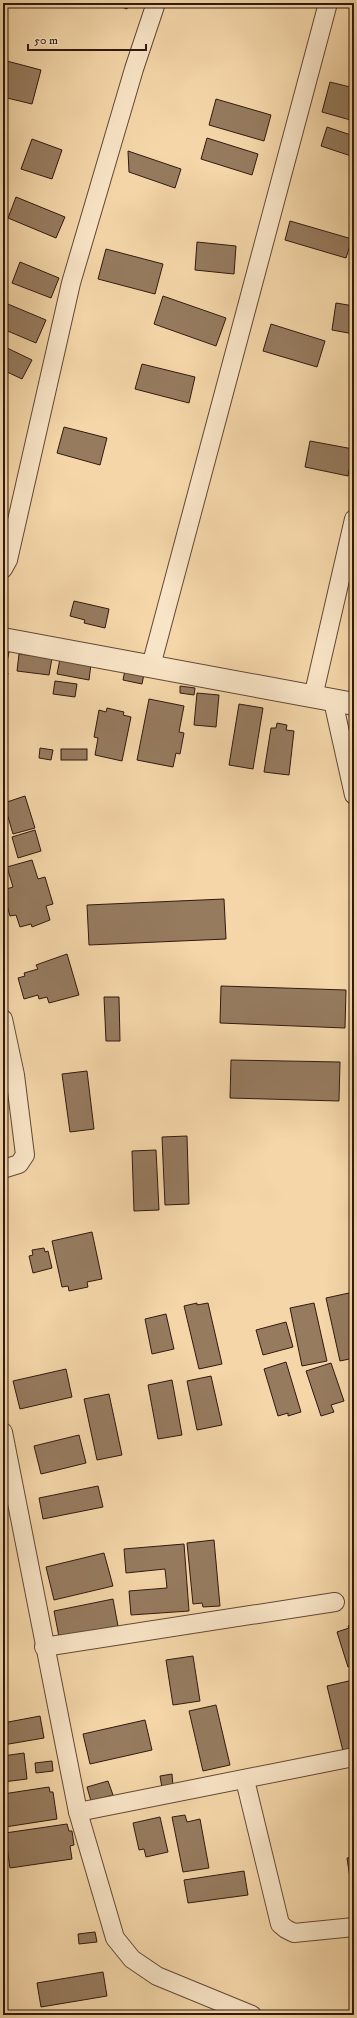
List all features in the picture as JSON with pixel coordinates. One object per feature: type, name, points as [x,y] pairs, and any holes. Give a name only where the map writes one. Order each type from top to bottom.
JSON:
[{"type":"street","points":[[3,570],[8,560],[32,460],[71,283],[134,69],[156,3]]},
{"type":"street","points":[[151,666],[328,3]]},
{"type":"street","points":[[354,519],[333,701],[354,795]]},
{"type":"street","points":[[3,638],[333,701]]},
{"type":"street","points":[[3,1019],[15,1075],[25,1155],[19,1164],[3,1169]]},
{"type":"street","points":[[3,1432],[44,1647],[78,1812],[116,1938],[132,1959],[157,1976],[252,2015]]},
{"type":"street","points":[[44,1647],[335,1602]]},
{"type":"street","points":[[78,1812],[244,1780],[354,1756]]},
{"type":"street","points":[[244,1780],[280,1924],[294,1933],[354,1926]]},
{"type":"building","points":[[111,3],[129,3],[127,9]]},
{"type":"building","points":[[3,60],[41,70],[32,104],[3,97]]},
{"type":"building","points":[[330,82],[354,88],[354,121],[322,112]]},
{"type":"building","points":[[216,99],[271,115],[264,141],[209,125]]},
{"type":"building","points":[[327,127],[354,136],[354,157],[321,146]]},
{"type":"building","points":[[207,138],[258,154],[252,175],[201,159]]},
{"type":"building","points":[[32,139],[62,150],[52,179],[21,169]]},
{"type":"building","points":[[128,151],[181,169],[175,188],[129,172]]},
{"type":"building","points":[[16,197],[65,217],[56,238],[8,218]]},
{"type":"building","points":[[290,221],[352,239],[346,258],[285,240]]},
{"type":"building","points":[[197,242],[236,246],[234,274],[195,270]]},
{"type":"building","points":[[106,249],[163,264],[155,294],[98,279]]},
{"type":"building","points":[[20,262],[59,278],[51,298],[12,283]]},
{"type":"building","points":[[163,296],[226,318],[216,346],[154,324]]},
{"type":"building","points":[[3,302],[46,320],[36,343],[3,329]]},
{"type":"building","points":[[336,303],[354,306],[354,334],[332,330]]},
{"type":"building","points":[[271,324],[325,341],[317,367],[263,351]]},
{"type":"building","points":[[3,346],[32,360],[22,379],[3,370]]},
{"type":"building","points":[[142,364],[195,377],[189,403],[135,389]]},
{"type":"building","points":[[64,427],[107,438],[100,465],[57,453]]},
{"type":"building","points":[[310,441],[353,449],[348,476],[305,467]]},
{"type":"building","points":[[74,601],[109,609],[105,628],[84,623],[85,620],[70,616]]},
{"type":"building","points":[[3,651],[9,652],[6,667],[3,666]]},
{"type":"building","points":[[19,654],[52,658],[49,675],[17,671]]},
{"type":"building","points":[[60,659],[91,664],[89,680],[57,674]]},
{"type":"building","points":[[125,670],[144,674],[142,684],[123,680]]},
{"type":"building","points":[[3,671],[8,673],[3,694]]},
{"type":"building","points":[[55,681],[77,684],[75,697],[53,694]]},
{"type":"building","points":[[180,686],[195,688],[194,695],[180,693]]},
{"type":"building","points":[[197,693],[219,695],[216,727],[194,725]]},
{"type":"building","points":[[149,699],[184,706],[179,732],[184,733],[180,754],[176,753],[173,767],[137,760]]},
{"type":"building","points":[[239,704],[263,708],[253,769],[229,765]]},
{"type":"building","points":[[107,708],[124,712],[123,715],[131,717],[122,761],[95,755],[98,738],[94,737],[99,710],[106,712]]},
{"type":"building","points":[[277,723],[287,725],[286,730],[294,731],[289,775],[264,772],[271,728],[276,728]]},
{"type":"building","points":[[40,748],[53,750],[51,760],[39,758]]},
{"type":"building","points":[[61,749],[87,749],[87,760],[61,760]]},
{"type":"building","points":[[25,796],[35,828],[13,834],[4,803]]},
{"type":"building","points":[[35,830],[41,851],[18,858],[12,837]]},
{"type":"building","points":[[32,860],[38,879],[45,877],[53,904],[46,906],[50,920],[32,927],[31,924],[20,927],[16,915],[10,916],[3,890],[13,887],[7,867]]},
{"type":"building","points":[[224,899],[226,939],[89,945],[87,905]]},
{"type":"building","points":[[67,954],[79,995],[49,1003],[47,997],[39,999],[38,995],[24,999],[18,978],[25,976],[24,973],[38,969],[36,965]]},
{"type":"building","points":[[221,986],[346,990],[345,1028],[220,1023]]},
{"type":"building","points":[[104,997],[119,997],[120,1041],[106,1041]]},
{"type":"building","points":[[231,1060],[340,1062],[339,1101],[230,1098]]},
{"type":"building","points":[[3,1062],[11,1089],[3,1090]]},
{"type":"building","points":[[87,1071],[94,1129],[70,1132],[62,1074]]},
{"type":"building","points":[[187,1136],[189,1204],[165,1205],[162,1137]]},
{"type":"building","points":[[156,1150],[159,1210],[134,1211],[132,1151]]},
{"type":"building","points":[[92,1232],[102,1279],[87,1282],[88,1287],[69,1291],[68,1286],[62,1287],[52,1241]]},
{"type":"building","points":[[44,1248],[45,1252],[48,1251],[52,1268],[33,1273],[29,1256],[33,1255],[32,1250]]},
{"type":"building","points":[[349,1293],[354,1313],[354,1358],[340,1361],[326,1298]]},
{"type":"building","points":[[197,1303],[197,1305],[208,1303],[222,1364],[199,1369],[184,1306]]},
{"type":"building","points":[[314,1303],[327,1361],[302,1366],[290,1308]]},
{"type":"building","points":[[166,1314],[174,1349],[152,1354],[145,1319]]},
{"type":"building","points":[[286,1322],[293,1347],[263,1355],[256,1330]]},
{"type":"building","points":[[286,1362],[301,1412],[288,1416],[288,1413],[278,1416],[264,1369]]},
{"type":"building","points":[[331,1363],[344,1401],[331,1405],[334,1412],[321,1416],[306,1371]]},
{"type":"building","points":[[66,1369],[72,1397],[20,1409],[13,1381]]},
{"type":"building","points":[[211,1376],[222,1425],[197,1430],[187,1381]]},
{"type":"building","points":[[172,1380],[182,1435],[158,1439],[148,1385]]},
{"type":"building","points":[[109,1394],[122,1455],[97,1460],[84,1399]]},
{"type":"building","points":[[79,1435],[86,1463],[41,1474],[34,1446]]},
{"type":"building","points":[[98,1486],[103,1507],[43,1519],[39,1498]]},
{"type":"building","points":[[214,1540],[220,1606],[203,1607],[202,1603],[193,1604],[187,1543]]},
{"type":"building","points":[[184,1544],[189,1611],[131,1615],[129,1591],[167,1588],[165,1569],[126,1573],[124,1549]]},
{"type":"building","points":[[104,1553],[113,1586],[54,1600],[46,1567]]},
{"type":"building","points":[[113,1599],[118,1626],[59,1637],[54,1611]]},
{"type":"building","points":[[354,1624],[354,1665],[348,1667],[337,1632],[349,1628],[348,1626]]},
{"type":"building","points":[[193,1656],[200,1701],[173,1705],[166,1660]]},
{"type":"building","points":[[353,1680],[354,1749],[343,1751],[327,1686]]},
{"type":"building","points":[[216,1705],[230,1765],[203,1771],[189,1711]]},
{"type":"building","points":[[40,1716],[44,1738],[3,1745],[3,1723]]},
{"type":"building","points":[[145,1720],[152,1750],[90,1764],[83,1734]]},
{"type":"building","points":[[24,1753],[27,1779],[3,1782],[3,1756]]},
{"type":"building","points":[[52,1761],[53,1771],[36,1773],[35,1763]]},
{"type":"building","points":[[172,1774],[173,1787],[162,1788],[160,1776]]},
{"type":"building","points":[[108,1781],[113,1795],[91,1801],[87,1787]]},
{"type":"building","points":[[49,1787],[50,1792],[53,1792],[57,1819],[5,1827],[3,1794]]},
{"type":"building","points":[[185,1815],[187,1822],[200,1819],[209,1868],[183,1872],[172,1817]]},
{"type":"building","points":[[160,1817],[168,1852],[146,1857],[144,1849],[139,1850],[133,1823]]},
{"type":"building","points":[[67,1824],[69,1831],[72,1831],[74,1845],[70,1846],[72,1859],[10,1868],[5,1833]]},
{"type":"building","points":[[354,1857],[354,1904],[347,1858]]},
{"type":"building","points":[[244,1871],[248,1895],[188,1903],[184,1880]]},
{"type":"building","points":[[95,1932],[97,1942],[79,1944],[78,1934]]},
{"type":"building","points":[[103,1972],[107,1996],[41,2007],[37,1983]]}]
